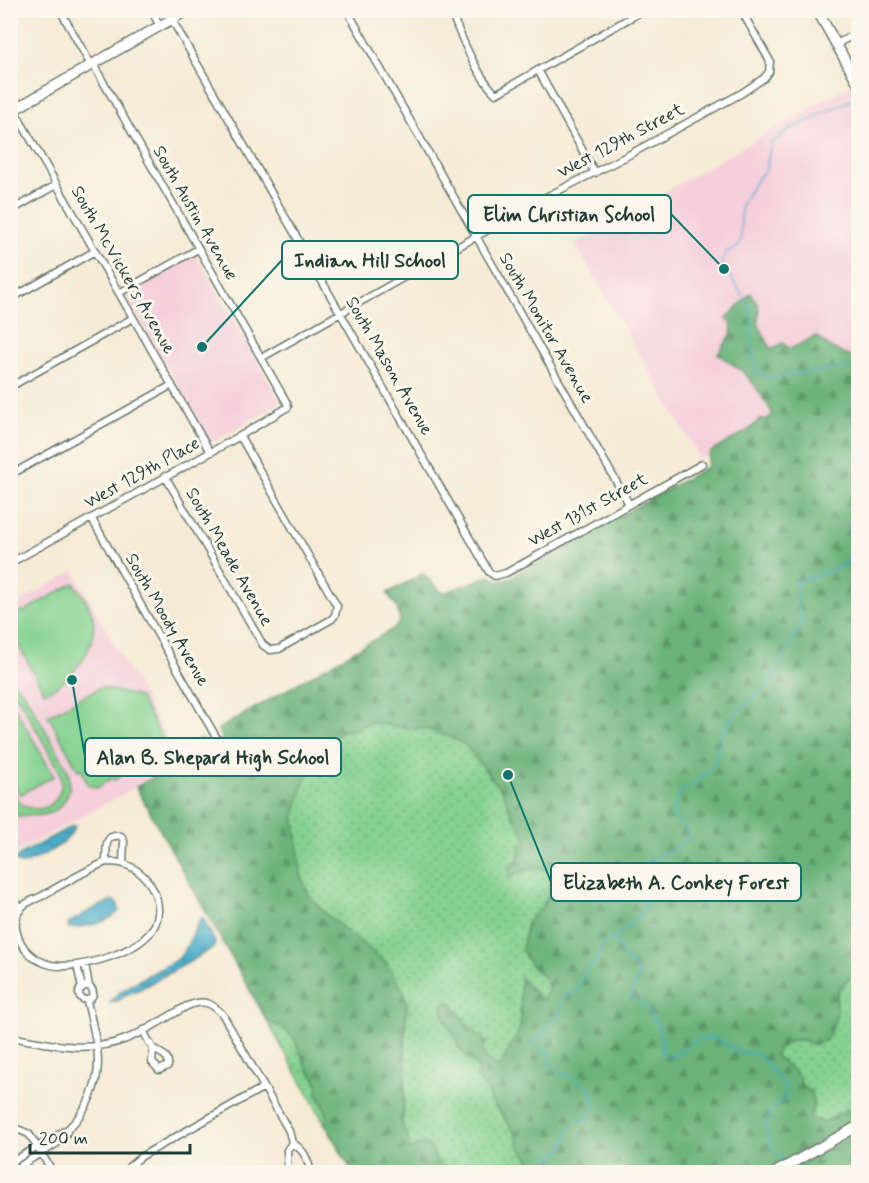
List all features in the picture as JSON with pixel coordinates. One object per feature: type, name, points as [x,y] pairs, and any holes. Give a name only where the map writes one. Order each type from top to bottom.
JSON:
[{"type":"main road","points":[[12,108],[189,10]]},
{"type":"main road","points":[[817,10],[858,83]]},
{"type":"main road","points":[[776,1173],[858,1126]]},
{"type":"street","name":"South Austin Avenue","points":[[60,10],[288,407]]},
{"type":"street","points":[[151,10],[160,26]]},
{"type":"street","name":"South Monitor Avenue","points":[[347,10],[629,504]]},
{"type":"street","points":[[450,10],[466,49],[496,94],[644,10]]},
{"type":"street","points":[[743,13],[751,10]]},
{"type":"street","name":"West 129th Street","points":[[261,358],[548,196],[742,93],[767,76],[770,61],[743,13]]},
{"type":"street","name":"South Mason Avenue","points":[[172,20],[489,572]]},
{"type":"street","points":[[836,44],[858,33]]},
{"type":"street","points":[[538,70],[595,173]]},
{"type":"street","name":"South McVickers Avenue","points":[[12,108],[210,452]]},
{"type":"street","points":[[10,124],[20,119]]},
{"type":"street","points":[[10,211],[56,184]]},
{"type":"street","points":[[118,292],[198,249]]},
{"type":"street","points":[[10,299],[95,251]]},
{"type":"street","points":[[10,387],[133,318]]},
{"type":"street","points":[[10,475],[172,385]]},
{"type":"street","name":"West 129th Place","points":[[10,563],[240,436],[288,407]]},
{"type":"street","name":"South Meade Avenue","points":[[165,476],[263,645],[270,650],[279,649],[332,619],[337,610],[336,602],[240,436]]},
{"type":"street","name":"West 131st Street","points":[[489,572],[495,576],[506,573],[702,464]]},
{"type":"street","name":"South Moody Avenue","points":[[92,519],[216,736]]},
{"type":"street","points":[[106,862],[107,841],[115,835],[121,836],[124,841],[123,863]]},
{"type":"street","points":[[106,862],[123,863],[140,873],[148,881],[158,905],[157,919],[152,930],[144,939],[105,959],[85,964],[53,966],[34,958],[17,936],[13,921],[22,907],[90,868],[106,862]]},
{"type":"street","points":[[10,900],[22,907]]},
{"type":"street","points":[[85,964],[85,987]]},
{"type":"street","points":[[77,965],[85,987],[93,990],[92,999],[87,1001]]},
{"type":"street","points":[[85,987],[79,992],[83,1000],[87,1001]]},
{"type":"street","points":[[10,1163],[56,1144],[65,1137],[68,1129],[85,1110],[92,1095],[98,1061],[87,1001]]},
{"type":"street","points":[[10,1034],[17,1038],[75,1047],[115,1042],[127,1039],[187,1006],[208,1002],[223,1015],[289,1131],[292,1143],[301,1148],[311,1173]]},
{"type":"street","points":[[143,1030],[153,1048]]},
{"type":"street","points":[[126,1173],[130,1166],[142,1156],[264,1087]]},
{"type":"street","points":[[10,1126],[29,1134],[53,1173]]},
{"type":"street","points":[[288,1173],[287,1150],[292,1143]]},
{"type":"street","points":[[10,1172],[39,1150]]},
{"type":"shaded area","points":[[853,83],[858,93],[858,357],[841,354],[816,336],[790,349],[771,349],[758,323],[759,308],[750,294],[726,319],[732,324],[731,335],[718,354],[743,372],[756,387],[773,414],[767,419],[759,420],[749,430],[712,451],[709,455],[700,458],[575,244]]},
{"type":"shaded area","points":[[196,255],[279,399],[277,406],[213,442],[209,441],[126,294]]},
{"type":"shaded area","points":[[74,571],[180,763],[11,855],[11,607]]},
{"type":"green space","points":[[751,293],[759,308],[758,323],[771,349],[783,343],[790,349],[816,336],[835,350],[858,357],[858,970],[838,992],[836,1016],[826,1040],[813,1045],[804,1040],[791,1041],[783,1045],[775,1055],[797,1074],[802,1085],[811,1092],[814,1105],[810,1117],[823,1123],[848,1109],[858,1107],[858,1120],[765,1172],[531,1172],[529,1158],[520,1148],[516,1134],[490,1099],[489,1092],[476,1077],[479,1069],[457,1046],[457,1039],[447,1025],[442,1008],[446,1002],[453,1004],[470,1028],[487,1043],[482,1049],[486,1058],[499,1067],[521,1025],[520,977],[538,997],[543,999],[549,988],[545,979],[529,963],[522,950],[526,927],[531,918],[542,908],[549,894],[551,875],[537,868],[526,870],[510,878],[509,866],[519,859],[520,845],[526,841],[523,831],[511,813],[502,791],[465,745],[453,738],[426,729],[409,729],[371,722],[357,729],[341,731],[320,747],[308,770],[294,814],[301,874],[312,899],[325,913],[386,963],[403,990],[407,1003],[406,1074],[402,1126],[408,1135],[409,1150],[424,1143],[432,1149],[436,1160],[446,1172],[352,1172],[326,1125],[327,1114],[317,1094],[318,1083],[307,1068],[294,1039],[285,1029],[267,1021],[136,787],[180,763],[175,753],[200,739],[212,745],[223,739],[218,729],[393,629],[400,622],[397,607],[387,593],[423,574],[443,593],[489,576],[505,581],[707,467],[712,451],[749,430],[759,420],[767,419],[773,414],[756,387],[743,372],[718,354],[731,335],[732,324],[726,319]]},
{"type":"green space","points":[[858,382],[858,1120],[765,1172],[352,1172],[136,787]]},
{"type":"green space","points":[[74,583],[92,613],[94,628],[92,640],[73,672],[54,688],[44,692],[11,635],[11,617]]},
{"type":"green space","points":[[11,682],[19,687],[26,696],[69,774],[69,790],[66,797],[57,809],[50,813],[18,817],[11,802],[11,788],[22,804],[39,809],[46,807],[58,796],[61,779],[59,770],[19,699],[11,691]]},
{"type":"green space","points":[[101,687],[139,697],[167,746],[123,772],[124,774],[114,780],[112,778],[97,788],[88,785],[81,769],[78,770],[48,715]]},
{"type":"green space","points":[[10,699],[54,776],[20,795],[11,778]]},
{"type":"green space","points":[[858,1132],[858,1172],[785,1172]]},
{"type":"water","points":[[75,826],[72,833],[54,849],[24,864],[15,860],[21,854]]},
{"type":"water","points":[[112,900],[118,904],[119,911],[109,919],[89,926],[69,928],[69,923]]},
{"type":"water","points":[[201,918],[215,942],[214,947],[140,989],[125,995],[120,1000],[110,1003],[114,997],[130,986],[177,959],[184,951]]},
{"type":"waterway","points":[[857,97],[789,130],[771,143],[766,170],[756,180],[741,205],[741,238],[738,247],[725,253],[722,264],[751,308],[755,369],[769,378],[858,366]]},
{"type":"waterway","points":[[858,392],[853,403],[858,444]]},
{"type":"waterway","points":[[783,1160],[772,1148],[765,1126],[772,1110],[785,1099],[786,1087],[758,1054],[740,1052],[713,1037],[692,1042],[673,1057],[662,1053],[660,1030],[648,1009],[632,997],[639,973],[625,958],[614,939],[642,913],[648,897],[643,863],[672,851],[689,838],[684,825],[672,815],[680,793],[714,765],[723,730],[738,711],[767,687],[801,624],[795,582],[833,571],[850,560],[850,524],[858,482]]},
{"type":"waterway","points":[[542,1172],[550,1159],[562,1150],[572,1125],[589,1119],[595,1105],[588,1086],[580,1084],[577,1078],[552,1069],[548,1059],[549,1051],[531,1044],[532,1039],[545,1033],[546,1027],[560,1012],[561,1000],[575,992],[581,984],[590,964],[595,964],[605,941],[608,938],[615,940]]},
{"type":"place","name":"Elim Christian School","points":[[724,269]]},
{"type":"place","name":"Indian Hill School","points":[[202,347]]},
{"type":"place","name":"Alan B. Shepard High School","points":[[72,680]]},
{"type":"place","name":"Elizabeth A. Conkey Forest","points":[[508,775]]}]
